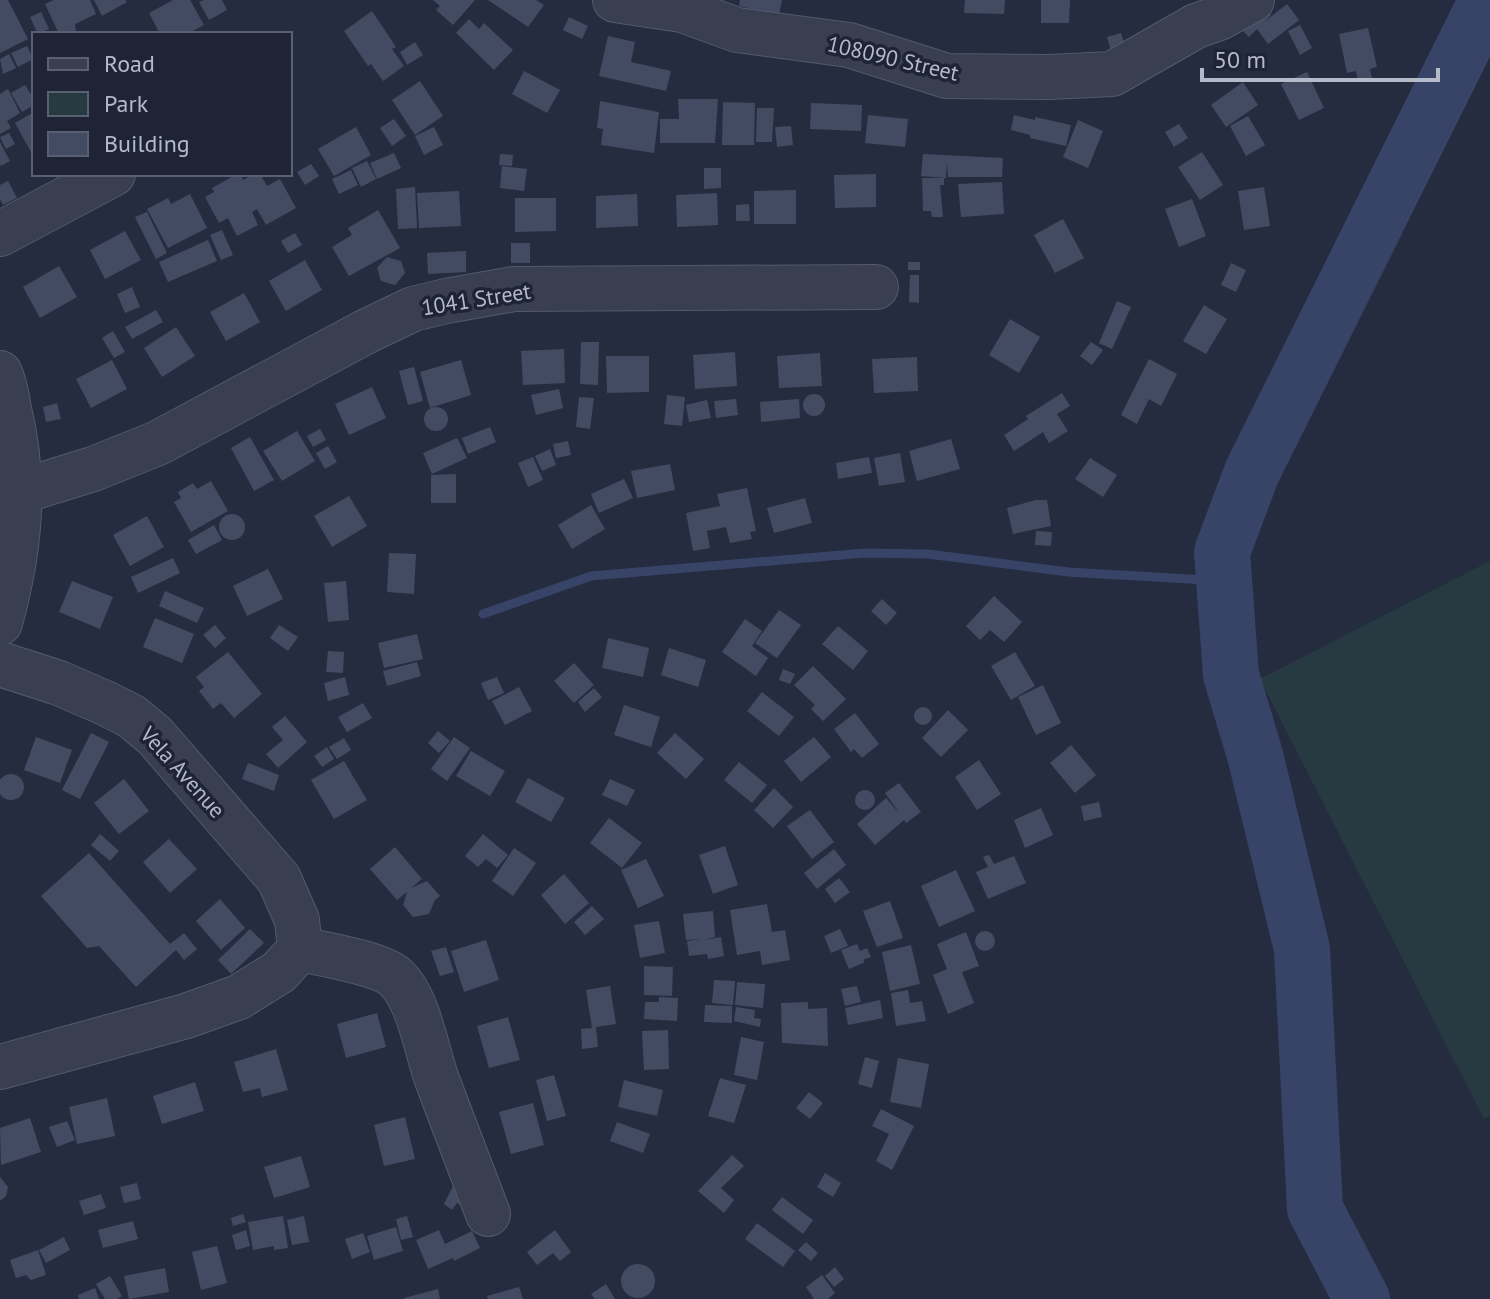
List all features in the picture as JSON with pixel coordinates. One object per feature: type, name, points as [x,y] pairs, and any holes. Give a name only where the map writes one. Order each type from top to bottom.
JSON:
[{"type":"street","name":"108090 Street","points":[[615,0],[682,10],[737,30],[849,45],[947,76],[1035,77],[1112,74],[1196,26],[1219,18],[1252,0]]},
{"type":"street","points":[[0,234],[109,176]]},
{"type":"street","name":"1041 Street","points":[[22,491],[93,469],[158,443],[365,332],[413,309],[446,301],[514,289],[876,287]]},
{"type":"street","points":[[0,373],[15,431],[22,491],[13,575],[0,623]]},
{"type":"street","name":"Vela Avenue","points":[[0,664],[59,683],[105,703],[131,716],[155,736],[279,879],[297,920],[300,949]]},
{"type":"street","points":[[0,1067],[186,1016],[239,997],[279,972],[300,949],[375,968],[394,976],[418,1020],[488,1214]]},
{"type":"green space","points":[[1490,561],[1490,1115],[1484,1119],[1260,679]]},
{"type":"building","points":[[0,0],[8,0],[28,39],[0,53]]},
{"type":"building","points":[[54,0],[90,0],[96,14],[75,24],[76,31],[58,32],[45,4]]},
{"type":"building","points":[[94,0],[125,0],[127,2],[102,16]]},
{"type":"building","points":[[173,0],[190,0],[204,25],[191,32],[159,32],[149,13]]},
{"type":"building","points":[[222,0],[227,10],[209,20],[199,2]]},
{"type":"building","points":[[433,0],[475,0],[453,25],[436,10],[440,6]]},
{"type":"building","points":[[488,0],[536,0],[544,5],[528,27]]},
{"type":"building","points":[[740,0],[782,0],[779,15],[739,6]]},
{"type":"building","points":[[965,0],[1005,0],[1004,14],[964,13]]},
{"type":"building","points":[[1041,0],[1070,0],[1069,23],[1041,23]]},
{"type":"building","points":[[1287,4],[1299,20],[1268,44],[1257,29],[1249,37],[1241,29],[1266,10],[1271,15],[1264,22]]},
{"type":"building","points":[[372,11],[396,47],[392,49],[404,66],[383,81],[371,64],[368,66],[344,31]]},
{"type":"building","points":[[41,12],[49,29],[37,32],[30,17]]},
{"type":"building","points":[[569,17],[588,26],[582,39],[563,30]]},
{"type":"building","points":[[469,19],[479,29],[484,23],[513,50],[494,70],[456,33]]},
{"type":"building","points":[[1300,25],[1312,48],[1300,55],[1288,31]]},
{"type":"building","points":[[1368,28],[1377,67],[1370,69],[1372,78],[1358,81],[1356,71],[1347,73],[1339,34]]},
{"type":"building","points":[[1121,33],[1125,46],[1111,51],[1107,37]]},
{"type":"building","points":[[608,36],[635,42],[631,62],[671,71],[666,91],[599,76]]},
{"type":"building","points":[[415,42],[423,55],[407,65],[400,52]]},
{"type":"building","points":[[27,46],[32,60],[18,67],[11,53]]},
{"type":"building","points":[[9,54],[16,68],[3,74],[0,59]]},
{"type":"building","points":[[524,71],[560,90],[547,113],[512,94]]},
{"type":"building","points":[[1307,72],[1324,108],[1299,120],[1281,84]]},
{"type":"building","points":[[420,81],[443,116],[415,135],[392,100]]},
{"type":"building","points":[[1243,82],[1258,105],[1226,127],[1211,105]]},
{"type":"building","points":[[25,85],[32,96],[32,106],[22,112],[11,93]]},
{"type":"building","points":[[8,89],[20,113],[7,121],[11,128],[0,134],[0,94]]},
{"type":"building","points":[[678,99],[718,99],[715,143],[660,143],[660,119],[679,119]]},
{"type":"building","points":[[600,101],[659,112],[654,153],[601,145],[603,129],[597,128]]},
{"type":"building","points":[[723,102],[755,103],[754,145],[722,145]]},
{"type":"building","points":[[811,103],[862,105],[861,131],[810,129]]},
{"type":"building","points":[[757,108],[774,108],[772,142],[756,142]]},
{"type":"building","points":[[32,113],[31,152],[15,123]]},
{"type":"building","points":[[868,115],[908,119],[905,147],[865,143]]},
{"type":"building","points":[[1014,115],[1071,125],[1066,146],[1011,130]]},
{"type":"building","points":[[1248,116],[1265,145],[1246,156],[1230,126]]},
{"type":"building","points":[[394,119],[406,136],[392,146],[380,128]]},
{"type":"building","points":[[1078,120],[1103,131],[1088,168],[1063,157]]},
{"type":"building","points":[[1179,124],[1188,138],[1174,147],[1165,132]]},
{"type":"building","points":[[791,126],[793,145],[777,147],[775,127]]},
{"type":"building","points":[[356,127],[371,155],[334,176],[318,149]]},
{"type":"building","points":[[434,127],[443,145],[424,155],[415,136]]},
{"type":"building","points":[[9,133],[15,144],[6,149],[0,137]]},
{"type":"building","points":[[0,142],[10,161],[1,166],[0,164]]},
{"type":"building","points":[[1202,152],[1223,185],[1200,200],[1178,167]]},
{"type":"building","points":[[394,153],[401,168],[377,179],[370,163]]},
{"type":"building","points":[[500,154],[513,155],[512,166],[499,165]]},
{"type":"building","points":[[923,154],[1003,158],[1002,177],[948,177],[947,163],[946,178],[921,176]]},
{"type":"building","points":[[367,161],[376,179],[361,187],[352,168]]},
{"type":"building","points":[[311,164],[319,176],[305,185],[297,172]]},
{"type":"building","points":[[502,166],[527,169],[524,191],[500,188]]},
{"type":"building","points":[[704,168],[721,168],[721,188],[704,189]]},
{"type":"building","points":[[351,170],[358,185],[339,194],[332,179]]},
{"type":"building","points":[[876,174],[876,207],[835,208],[834,175]]},
{"type":"building","points":[[233,176],[241,176],[243,180],[261,176],[267,186],[280,179],[296,208],[266,225],[257,209],[252,212],[258,225],[237,236],[228,218],[219,223],[205,197],[214,192],[212,188]]},
{"type":"building","points":[[922,178],[944,178],[944,185],[940,185],[943,217],[932,217],[931,211],[923,211]]},
{"type":"building","points":[[8,181],[17,198],[3,205],[0,185]]},
{"type":"building","points":[[1002,182],[1004,214],[961,217],[958,184]]},
{"type":"building","points":[[415,187],[417,228],[398,229],[396,189]]},
{"type":"building","points":[[1264,187],[1270,226],[1244,230],[1238,191]]},
{"type":"building","points":[[796,190],[796,224],[754,224],[754,191]]},
{"type":"building","points":[[459,191],[461,226],[419,228],[417,193]]},
{"type":"building","points":[[717,193],[718,225],[677,227],[676,195]]},
{"type":"building","points":[[190,194],[207,228],[168,248],[147,209],[168,198],[171,204]]},
{"type":"building","points":[[637,194],[638,226],[596,228],[596,196]]},
{"type":"building","points":[[515,198],[556,198],[556,231],[515,232]]},
{"type":"building","points":[[1192,199],[1206,236],[1179,247],[1165,209]]},
{"type":"building","points":[[749,204],[750,221],[736,221],[736,205]]},
{"type":"building","points":[[378,210],[400,248],[349,276],[332,247],[352,235],[348,228]]},
{"type":"building","points":[[147,212],[167,253],[156,259],[135,217]]},
{"type":"building","points":[[1063,219],[1084,258],[1055,273],[1034,235]]},
{"type":"building","points":[[222,230],[233,255],[221,260],[210,235]]},
{"type":"building","points":[[125,231],[141,260],[105,279],[90,250]]},
{"type":"building","points":[[295,233],[302,245],[288,253],[281,241]]},
{"type":"building","points":[[208,240],[217,261],[168,282],[159,262]]},
{"type":"building","points":[[511,243],[530,243],[530,263],[511,263]]},
{"type":"building","points":[[466,251],[466,272],[428,274],[427,253]]},
{"type":"building","points":[[387,257],[401,261],[405,273],[395,285],[381,281],[377,268]]},
{"type":"building","points":[[305,260],[322,290],[286,311],[269,281]]},
{"type":"building","points":[[908,262],[920,262],[920,270],[908,270]]},
{"type":"building","points":[[1231,263],[1246,270],[1236,292],[1221,285]]},
{"type":"building","points":[[59,266],[77,297],[40,318],[23,287]]},
{"type":"building","points":[[910,275],[919,275],[919,303],[909,302]]},
{"type":"building","points":[[132,287],[140,307],[125,313],[117,294]]},
{"type":"building","points":[[244,293],[260,322],[226,341],[210,312]]},
{"type":"building","points":[[1117,301],[1131,307],[1112,349],[1099,343]]},
{"type":"building","points":[[1204,305],[1227,319],[1206,354],[1183,341]]},
{"type":"building","points":[[156,310],[163,322],[132,339],[125,327]]},
{"type":"building","points":[[1010,319],[1040,337],[1019,373],[989,355]]},
{"type":"building","points":[[176,327],[195,356],[162,377],[144,348]]},
{"type":"building","points":[[113,331],[125,352],[114,358],[102,338]]},
{"type":"building","points":[[581,342],[599,342],[598,385],[580,384]]},
{"type":"building","points":[[1091,342],[1103,350],[1092,365],[1080,356]]},
{"type":"building","points":[[564,349],[565,383],[523,385],[521,351]]},
{"type":"building","points":[[735,352],[737,386],[695,389],[693,355]]},
{"type":"building","points":[[820,353],[822,386],[779,388],[777,356]]},
{"type":"building","points":[[606,356],[649,356],[649,392],[607,393]]},
{"type":"building","points":[[917,357],[918,391],[874,393],[872,359]]},
{"type":"building","points":[[1149,359],[1177,374],[1161,406],[1149,399],[1137,424],[1121,415]]},
{"type":"building","points":[[112,360],[127,389],[91,408],[76,379]]},
{"type":"building","points":[[461,360],[471,395],[430,408],[420,372]]},
{"type":"building","points":[[414,367],[423,401],[408,405],[399,371]]},
{"type":"building","points":[[372,387],[386,418],[349,435],[335,404]]},
{"type":"building","points":[[559,389],[563,408],[536,415],[531,395]]},
{"type":"building","points":[[1062,393],[1070,406],[1057,414],[1068,431],[1049,443],[1043,432],[1014,451],[1004,435],[1028,419],[1026,416]]},
{"type":"building","points":[[814,394],[822,397],[825,405],[822,413],[814,416],[806,413],[803,405],[806,397]]},
{"type":"building","points":[[667,395],[685,397],[682,426],[664,424]]},
{"type":"building","points":[[579,397],[594,398],[590,429],[576,427]]},
{"type":"building","points":[[736,399],[738,415],[716,418],[714,401]]},
{"type":"building","points":[[799,399],[800,418],[761,422],[760,402]]},
{"type":"building","points":[[707,400],[711,418],[689,422],[686,405]]},
{"type":"building","points":[[57,403],[61,419],[46,422],[43,407]]},
{"type":"building","points":[[436,407],[444,411],[448,419],[444,427],[436,431],[428,427],[424,419],[428,411]]},
{"type":"building","points":[[490,427],[496,442],[468,454],[462,438]]},
{"type":"building","points":[[320,429],[326,440],[313,447],[307,436]]},
{"type":"building","points":[[297,431],[315,461],[282,481],[263,451]]},
{"type":"building","points":[[250,437],[274,480],[254,491],[231,448]]},
{"type":"building","points":[[457,438],[467,458],[432,474],[423,453]]},
{"type":"building","points":[[951,439],[960,469],[917,481],[909,451]]},
{"type":"building","points":[[568,441],[571,455],[556,458],[553,444]]},
{"type":"building","points":[[328,446],[337,462],[325,469],[316,453]]},
{"type":"building","points":[[550,449],[556,465],[542,471],[535,456]]},
{"type":"building","points":[[900,453],[905,482],[879,486],[874,458]]},
{"type":"building","points":[[533,457],[543,480],[528,487],[518,463]]},
{"type":"building","points":[[869,457],[872,473],[838,479],[836,463]]},
{"type":"building","points":[[1090,458],[1117,475],[1103,497],[1075,479]]},
{"type":"building","points":[[670,464],[675,490],[637,498],[631,471]]},
{"type":"building","points":[[456,474],[456,503],[431,503],[431,475]]},
{"type":"building","points":[[624,479],[633,498],[599,513],[591,494]]},
{"type":"building","points":[[211,481],[228,511],[191,532],[174,502],[181,498],[178,492],[193,483],[197,489]]},
{"type":"building","points":[[747,488],[756,531],[750,532],[752,539],[730,543],[726,527],[707,531],[710,548],[693,551],[686,513],[720,506],[717,494]]},
{"type":"building","points":[[349,496],[367,526],[332,547],[314,516]]},
{"type":"building","points":[[805,498],[812,523],[774,533],[767,508]]},
{"type":"building","points":[[1047,500],[1051,526],[1013,534],[1007,508]]},
{"type":"building","points":[[591,505],[605,529],[572,549],[558,525]]},
{"type":"building","points":[[232,514],[241,518],[245,527],[241,536],[232,540],[223,536],[219,527],[223,518]]},
{"type":"building","points":[[147,516],[164,547],[130,566],[113,535]]},
{"type":"building","points":[[214,525],[222,540],[196,554],[188,540]]},
{"type":"building","points":[[1036,531],[1052,532],[1051,546],[1035,545]]},
{"type":"building","points":[[389,553],[416,554],[414,594],[387,592]]},
{"type":"building","points":[[173,558],[180,573],[138,593],[131,577]]},
{"type":"building","points":[[268,569],[283,599],[247,616],[233,586]]},
{"type":"building","points":[[72,581],[113,597],[100,629],[59,612]]},
{"type":"building","points":[[346,581],[349,620],[328,622],[324,583]]},
{"type":"building","points":[[165,591],[204,608],[197,623],[159,606]]},
{"type":"building","points":[[994,596],[1022,622],[1004,642],[990,630],[980,640],[966,626]]},
{"type":"building","points":[[882,599],[897,613],[886,625],[871,611]]},
{"type":"building","points":[[779,610],[801,625],[777,658],[755,643]]},
{"type":"building","points":[[155,618],[194,634],[182,663],[143,647]]},
{"type":"building","points":[[745,619],[762,631],[752,646],[768,658],[756,676],[722,652]]},
{"type":"building","points":[[215,625],[226,638],[215,648],[203,635]]},
{"type":"building","points":[[279,625],[298,637],[288,651],[270,638]]},
{"type":"building","points":[[838,626],[868,651],[853,670],[822,644]]},
{"type":"building","points":[[417,634],[423,659],[384,668],[378,643]]},
{"type":"building","points":[[608,638],[649,648],[643,677],[602,668]]},
{"type":"building","points":[[669,648],[706,660],[698,687],[661,675]]},
{"type":"building","points":[[328,651],[344,652],[343,673],[326,672]]},
{"type":"building","points":[[228,652],[262,694],[234,718],[221,703],[213,709],[199,691],[204,687],[196,677]]},
{"type":"building","points":[[1015,652],[1035,686],[1011,700],[991,666]]},
{"type":"building","points":[[417,662],[421,676],[387,686],[383,671]]},
{"type":"building","points":[[574,663],[594,685],[574,703],[554,681]]},
{"type":"building","points":[[813,666],[846,699],[823,721],[811,709],[815,705],[794,685]]},
{"type":"building","points":[[783,669],[795,674],[790,684],[779,680]]},
{"type":"building","points":[[345,677],[349,695],[328,701],[324,683]]},
{"type":"building","points":[[497,677],[504,693],[488,700],[481,683]]},
{"type":"building","points":[[1043,685],[1061,723],[1036,735],[1018,697]]},
{"type":"building","points":[[519,687],[532,711],[505,725],[492,701]]},
{"type":"building","points":[[594,688],[602,697],[585,712],[578,702]]},
{"type":"building","points":[[762,692],[794,717],[779,736],[747,711]]},
{"type":"building","points":[[363,703],[372,718],[347,732],[338,717]]},
{"type":"building","points":[[624,705],[660,717],[651,747],[614,735]]},
{"type":"building","points":[[923,707],[932,716],[923,725],[914,716]]},
{"type":"building","points":[[948,710],[968,730],[941,757],[922,738]]},
{"type":"building","points":[[855,713],[879,744],[862,758],[854,749],[851,752],[834,729]]},
{"type":"building","points":[[285,716],[307,742],[278,768],[266,754],[283,740],[272,727]]},
{"type":"building","points":[[438,731],[450,741],[439,753],[428,743]]},
{"type":"building","points":[[91,733],[109,742],[80,799],[62,790]]},
{"type":"building","points":[[675,733],[704,759],[686,779],[657,753]]},
{"type":"building","points":[[36,737],[72,750],[60,783],[24,770]]},
{"type":"building","points":[[454,737],[470,748],[447,781],[431,769]]},
{"type":"building","points":[[814,737],[831,757],[801,782],[784,761]]},
{"type":"building","points":[[344,738],[351,750],[337,759],[329,747]]},
{"type":"building","points":[[1071,745],[1096,775],[1075,793],[1050,763]]},
{"type":"building","points":[[327,747],[334,759],[322,767],[314,756]]},
{"type":"building","points":[[471,751],[505,771],[490,796],[456,776]]},
{"type":"building","points":[[979,760],[1001,794],[977,810],[955,777]]},
{"type":"building","points":[[344,761],[367,800],[334,819],[311,780]]},
{"type":"building","points":[[739,762],[767,785],[752,803],[724,780]]},
{"type":"building","points":[[248,763],[279,775],[274,791],[242,779]]},
{"type":"building","points":[[6,775],[16,775],[23,782],[23,792],[16,799],[6,799],[-1,792],[-1,782]]},
{"type":"building","points":[[528,778],[565,798],[551,822],[515,802]]},
{"type":"building","points":[[124,779],[149,811],[119,834],[94,803]]},
{"type":"building","points":[[610,779],[635,790],[627,806],[602,795]]},
{"type":"building","points":[[899,783],[921,812],[906,823],[904,820],[875,845],[857,824],[886,798],[900,814],[885,793]]},
{"type":"building","points":[[774,788],[793,807],[773,828],[754,810]]},
{"type":"building","points":[[861,790],[869,790],[875,800],[869,810],[861,810],[855,804],[855,796]]},
{"type":"building","points":[[1099,802],[1102,817],[1084,821],[1081,806]]},
{"type":"building","points":[[1041,808],[1053,835],[1025,848],[1014,820]]},
{"type":"building","points":[[810,810],[834,842],[812,859],[787,826]]},
{"type":"building","points":[[609,818],[642,843],[622,868],[590,843]]},
{"type":"building","points":[[100,834],[119,851],[110,861],[91,845]]},
{"type":"building","points":[[483,834],[508,855],[497,868],[486,859],[478,867],[465,856]]},
{"type":"building","points":[[169,839],[197,869],[170,893],[143,862]]},
{"type":"building","points":[[725,846],[738,885],[713,894],[699,855]]},
{"type":"building","points":[[395,847],[422,879],[411,888],[427,881],[440,896],[429,914],[413,917],[403,905],[407,892],[397,900],[370,869]]},
{"type":"building","points":[[514,848],[536,863],[513,896],[492,881]]},
{"type":"building","points":[[834,849],[846,865],[817,889],[804,873]]},
{"type":"building","points":[[89,853],[170,944],[184,933],[197,949],[184,960],[176,950],[136,987],[99,946],[87,948],[41,896]]},
{"type":"building","points":[[989,855],[994,864],[1014,856],[1026,883],[988,899],[976,872],[988,867],[983,857]]},
{"type":"building","points":[[646,859],[664,896],[638,908],[621,870]]},
{"type":"building","points":[[956,870],[975,911],[939,927],[921,886]]},
{"type":"building","points":[[564,874],[589,903],[565,924],[541,895]]},
{"type":"building","points":[[839,878],[850,892],[835,903],[825,889]]},
{"type":"building","points":[[220,899],[245,928],[221,950],[196,921]]},
{"type":"building","points":[[890,901],[903,938],[877,947],[863,911]]},
{"type":"building","points":[[767,904],[772,932],[785,930],[790,960],[762,965],[760,951],[737,955],[730,910]]},
{"type":"building","points":[[592,906],[604,919],[585,935],[574,922]]},
{"type":"building","points":[[713,911],[715,937],[704,940],[721,937],[724,956],[708,959],[707,954],[689,956],[687,941],[701,939],[686,940],[683,914]]},
{"type":"building","points":[[659,921],[665,953],[640,958],[634,925]]},
{"type":"building","points":[[250,929],[264,943],[231,974],[218,960]]},
{"type":"building","points":[[840,929],[848,946],[831,953],[824,936]]},
{"type":"building","points":[[985,931],[992,934],[995,941],[992,948],[985,951],[978,948],[975,941],[978,934]]},
{"type":"building","points":[[966,932],[979,966],[962,972],[974,1003],[948,1014],[933,975],[947,969],[937,944]]},
{"type":"building","points":[[486,940],[499,980],[464,992],[451,951]]},
{"type":"building","points":[[857,944],[860,951],[867,948],[871,957],[849,969],[841,950]]},
{"type":"building","points":[[911,945],[920,984],[890,991],[882,952]]},
{"type":"building","points":[[446,947],[454,972],[440,976],[431,951]]},
{"type":"building","points":[[644,966],[673,967],[672,996],[644,995]]},
{"type":"building","points":[[714,980],[735,981],[733,1005],[712,1003]]},
{"type":"building","points":[[737,982],[765,984],[763,1008],[735,1005]]},
{"type":"building","points":[[610,986],[616,1024],[596,1027],[598,1047],[582,1049],[581,1029],[592,1028],[586,990]]},
{"type":"building","points":[[857,986],[861,1002],[845,1006],[841,989]]},
{"type":"building","points":[[908,990],[910,1003],[922,1001],[926,1021],[896,1026],[891,993]]},
{"type":"building","points":[[659,997],[678,998],[677,1021],[644,1019],[645,1002],[659,1002]]},
{"type":"building","points":[[880,1000],[883,1018],[848,1025],[845,1008]]},
{"type":"building","points":[[808,1002],[808,1009],[827,1008],[828,1046],[782,1043],[781,1003]]},
{"type":"building","points":[[705,1005],[732,1006],[732,1023],[704,1022]]},
{"type":"building","points":[[736,1007],[755,1010],[754,1018],[761,1019],[760,1027],[734,1021]]},
{"type":"building","points":[[377,1013],[386,1047],[346,1058],[337,1024]]},
{"type":"building","points":[[508,1017],[520,1060],[489,1068],[477,1026]]},
{"type":"building","points":[[668,1030],[669,1069],[644,1070],[642,1031]]},
{"type":"building","points":[[741,1037],[764,1042],[757,1080],[734,1075]]},
{"type":"building","points":[[276,1049],[288,1090],[262,1097],[260,1088],[243,1092],[234,1062]]},
{"type":"building","points":[[865,1057],[879,1061],[872,1088],[858,1084]]},
{"type":"building","points":[[898,1058],[929,1064],[921,1108],[890,1102]]},
{"type":"building","points":[[554,1075],[566,1116],[547,1121],[536,1080]]},
{"type":"building","points":[[720,1078],[746,1085],[734,1123],[708,1116]]},
{"type":"building","points":[[624,1080],[663,1090],[657,1116],[618,1107]]},
{"type":"building","points":[[195,1082],[204,1111],[162,1124],[153,1096]]},
{"type":"building","points":[[809,1092],[823,1103],[810,1119],[796,1108]]},
{"type":"building","points":[[107,1098],[115,1136],[77,1144],[69,1107]]},
{"type":"building","points":[[533,1103],[544,1145],[511,1154],[499,1112]]},
{"type":"building","points":[[881,1109],[914,1126],[892,1170],[876,1161],[889,1134],[872,1126]]},
{"type":"building","points":[[405,1117],[415,1159],[384,1166],[374,1125]]},
{"type":"building","points":[[30,1118],[41,1152],[1,1165],[0,1128]]},
{"type":"building","points":[[67,1121],[75,1140],[57,1147],[49,1127]]},
{"type":"building","points":[[617,1122],[650,1134],[643,1153],[610,1141]]},
{"type":"building","points":[[732,1155],[744,1166],[721,1188],[734,1200],[724,1213],[698,1191]]},
{"type":"building","points":[[301,1156],[310,1187],[274,1198],[264,1167]]},
{"type":"building","points":[[825,1173],[841,1183],[833,1197],[817,1187]]},
{"type":"building","points":[[0,1177],[8,1187],[6,1196],[0,1201]]},
{"type":"building","points":[[455,1182],[462,1206],[457,1203],[452,1210],[444,1204]]},
{"type":"building","points":[[137,1183],[141,1199],[124,1203],[120,1187]]},
{"type":"building","points":[[101,1194],[106,1208],[84,1215],[79,1201]]},
{"type":"building","points":[[782,1197],[813,1220],[803,1234],[772,1210]]},
{"type":"building","points":[[243,1214],[246,1222],[233,1226],[231,1218]]},
{"type":"building","points":[[283,1216],[288,1248],[274,1250],[274,1246],[253,1250],[248,1222]]},
{"type":"building","points":[[304,1216],[309,1242],[292,1245],[287,1220]]},
{"type":"building","points":[[407,1216],[413,1237],[401,1240],[396,1219]]},
{"type":"building","points":[[133,1221],[138,1239],[103,1248],[98,1230]]},
{"type":"building","points":[[757,1223],[795,1251],[783,1267],[745,1239]]},
{"type":"building","points":[[396,1227],[403,1251],[374,1260],[367,1236]]},
{"type":"building","points":[[246,1230],[250,1246],[236,1250],[232,1235]]},
{"type":"building","points":[[439,1230],[445,1244],[472,1231],[480,1248],[428,1269],[416,1240]]},
{"type":"building","points":[[555,1230],[571,1252],[560,1261],[553,1253],[537,1265],[527,1252]]},
{"type":"building","points":[[363,1233],[370,1252],[352,1259],[345,1239]]},
{"type":"building","points":[[64,1237],[70,1250],[46,1263],[39,1250]]},
{"type":"building","points":[[806,1242],[818,1253],[811,1261],[798,1250]]},
{"type":"building","points":[[217,1246],[227,1283],[201,1290],[192,1252]]},
{"type":"building","points":[[38,1250],[46,1275],[31,1280],[26,1275],[16,1278],[10,1260]]},
{"type":"building","points":[[638,1264],[650,1269],[655,1281],[650,1293],[638,1298],[626,1293],[621,1281],[626,1269]]},
{"type":"building","points":[[835,1267],[844,1279],[834,1287],[825,1276]]},
{"type":"building","points":[[165,1268],[169,1292],[129,1299],[124,1276]]},
{"type":"building","points":[[822,1275],[835,1293],[828,1299],[814,1299],[806,1287]]},
{"type":"building","points":[[110,1276],[122,1296],[117,1299],[105,1299],[96,1284]]},
{"type":"building","points":[[606,1284],[615,1299],[595,1299],[591,1294]]},
{"type":"building","points":[[519,1287],[523,1299],[488,1299],[487,1296]]},
{"type":"building","points":[[95,1288],[99,1299],[79,1299],[78,1295]]},
{"type":"building","points":[[438,1289],[440,1299],[404,1298]]},
{"type":"waterway","points":[[1362,1299],[1315,1209],[1302,949],[1255,755],[1231,675],[1222,552],[1252,472],[1487,0]]},
{"type":"waterway","points":[[483,614],[591,576],[865,553],[928,554],[1068,572],[1224,581]]}]
